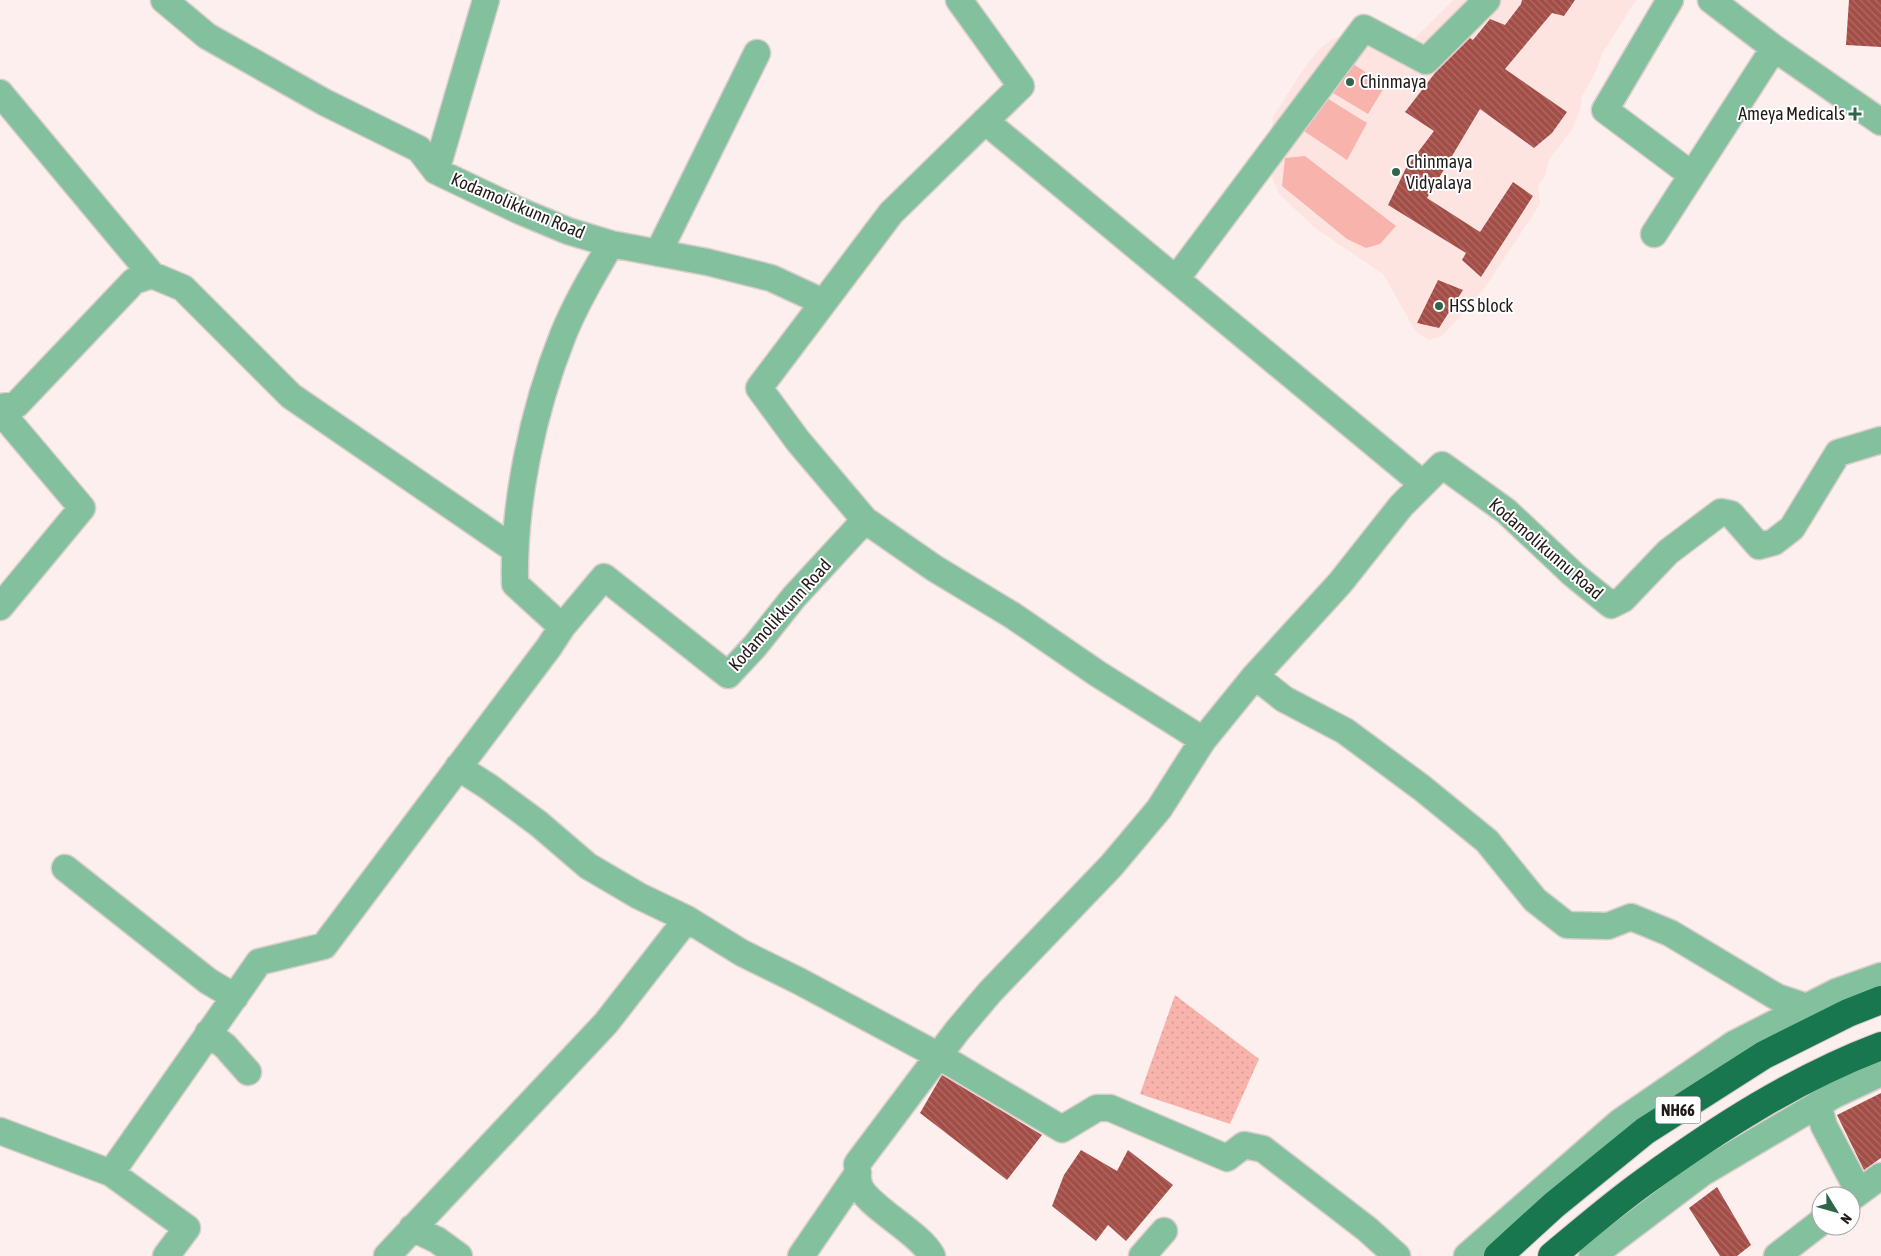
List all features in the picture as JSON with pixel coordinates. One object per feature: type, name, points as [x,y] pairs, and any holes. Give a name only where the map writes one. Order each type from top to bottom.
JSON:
[{"type":"highway","name":"NH66","points":[[1498,1256],[1554,1205],[1645,1131],[1764,1056],[1848,1012],[1881,1000]]},
{"type":"highway","name":"NH66","points":[[1552,1256],[1643,1182],[1748,1112],[1843,1060],[1881,1046]]},
{"type":"street","points":[[164,0],[208,36],[324,102],[419,149],[436,171]]},
{"type":"street","points":[[436,171],[486,0]]},
{"type":"street","points":[[959,0],[1021,86],[891,213],[759,388],[798,441],[866,520],[934,568],[1012,615],[1098,674],[1203,740]]},
{"type":"street","points":[[1176,279],[1364,28],[1426,61],[1486,0]]},
{"type":"street","points":[[1670,0],[1606,110],[1692,175]]},
{"type":"street","points":[[1711,0],[1774,48],[1881,122]]},
{"type":"street","points":[[1654,234],[1774,48]]},
{"type":"street","points":[[658,253],[757,53]]},
{"type":"street","points":[[0,93],[152,275],[183,288],[291,396],[514,549]]},
{"type":"street","points":[[985,121],[1423,484]]},
{"type":"street","name":"Kodamolikkunn Road","points":[[436,171],[568,231],[611,244],[770,278],[824,302]]},
{"type":"street","points":[[111,1173],[259,962],[324,946],[549,647],[562,627],[514,584],[514,549],[528,454],[539,402],[563,334],[584,291],[611,244]]},
{"type":"street","points":[[0,407],[16,405],[134,281],[152,275]]},
{"type":"street","points":[[0,411],[82,508],[0,607]]},
{"type":"street","name":"Kodamolikunnu Road","points":[[1255,676],[1340,583],[1401,506],[1442,465],[1506,512],[1574,575],[1610,605],[1623,600],[1668,552],[1720,512],[1731,514],[1759,546],[1774,542],[1792,528],[1838,452],[1881,440]]},
{"type":"street","name":"Kodamolikkunn Road","points":[[562,627],[604,577],[728,675],[756,646],[794,597],[866,520]]},
{"type":"street","points":[[932,1256],[898,1221],[877,1206],[859,1185],[858,1164],[990,992],[1111,866],[1159,809],[1203,740],[1255,676],[1284,699],[1345,731],[1422,788],[1487,841],[1535,900],[1567,925],[1608,926],[1631,917],[1670,933],[1777,997],[1807,1007]]},
{"type":"street","points":[[458,767],[532,819],[588,866],[639,896],[686,919],[742,953],[799,980],[939,1056],[1062,1129],[1097,1108],[1110,1108],[1227,1158],[1244,1145],[1263,1149],[1367,1229],[1397,1256]]},
{"type":"street","points":[[65,868],[208,981],[235,997]]},
{"type":"street","points":[[388,1256],[412,1228],[606,1023],[686,919]]},
{"type":"street","points":[[1467,1256],[1620,1122],[1734,1044],[1836,992],[1881,976]]},
{"type":"street","points":[[208,1033],[225,1046],[248,1072]]},
{"type":"street","points":[[1592,1256],[1702,1173],[1818,1104],[1881,1072]]},
{"type":"street","points":[[1818,1104],[1824,1126],[1851,1186]]},
{"type":"street","points":[[0,1131],[111,1173],[187,1228],[166,1256]]},
{"type":"street","points":[[801,1256],[858,1173]]},
{"type":"street","points":[[1861,1191],[1881,1176]]},
{"type":"street","points":[[412,1228],[438,1240],[459,1256]]},
{"type":"street","points":[[1777,1256],[1811,1230]]},
{"type":"street","points":[[1142,1256],[1164,1231]]},
{"type":"shaded area","points":[[1453,0],[1636,0],[1602,54],[1596,71],[1582,96],[1580,111],[1572,129],[1549,160],[1545,176],[1538,186],[1540,204],[1486,286],[1442,336],[1429,340],[1416,332],[1383,274],[1315,228],[1279,194],[1272,177],[1269,159],[1273,117],[1300,74],[1319,49],[1331,40],[1341,36],[1396,47],[1416,37]]},
{"type":"shaded area","name":"Chinmaya","points":[[1335,51],[1385,86],[1368,114],[1333,93],[1315,79]]},
{"type":"shaded area","points":[[1309,87],[1367,123],[1347,160],[1286,119]]},
{"type":"shaded area","points":[[1305,156],[1396,226],[1380,244],[1366,248],[1347,239],[1282,186],[1285,158]]},
{"type":"shaded area","points":[[1175,995],[1259,1059],[1230,1124],[1140,1094]]},
{"type":"building","points":[[1522,0],[1575,0],[1564,16],[1552,13],[1505,69],[1567,112],[1552,133],[1534,148],[1480,109],[1427,198],[1480,232],[1513,182],[1533,196],[1481,277],[1462,260],[1466,253],[1388,205],[1406,168],[1434,131],[1405,112],[1435,73],[1470,38],[1473,40],[1490,19],[1505,25]]},
{"type":"building","points":[[1849,0],[1881,0],[1881,47],[1846,45]]},
{"type":"building","name":"HSS block","points":[[1438,280],[1463,290],[1439,328],[1417,323]]},
{"type":"building","points":[[942,1075],[1042,1135],[1007,1180],[920,1113]]},
{"type":"building","points":[[1881,1093],[1881,1158],[1864,1170],[1837,1115]]},
{"type":"building","points":[[1081,1150],[1117,1171],[1128,1150],[1173,1185],[1126,1241],[1108,1225],[1096,1241],[1052,1206],[1064,1175]]},
{"type":"building","points":[[1717,1187],[1751,1245],[1737,1256],[1720,1256],[1689,1208]]},
{"type":"place","name":"Chinmaya","points":[[1350,82]]},
{"type":"place","name":"Ameya Medicals","points":[[1855,114]]},
{"type":"place","name":"Chinmaya Vidyalaya","points":[[1396,172]]},
{"type":"place","name":"HSS block","points":[[1439,306]]}]
